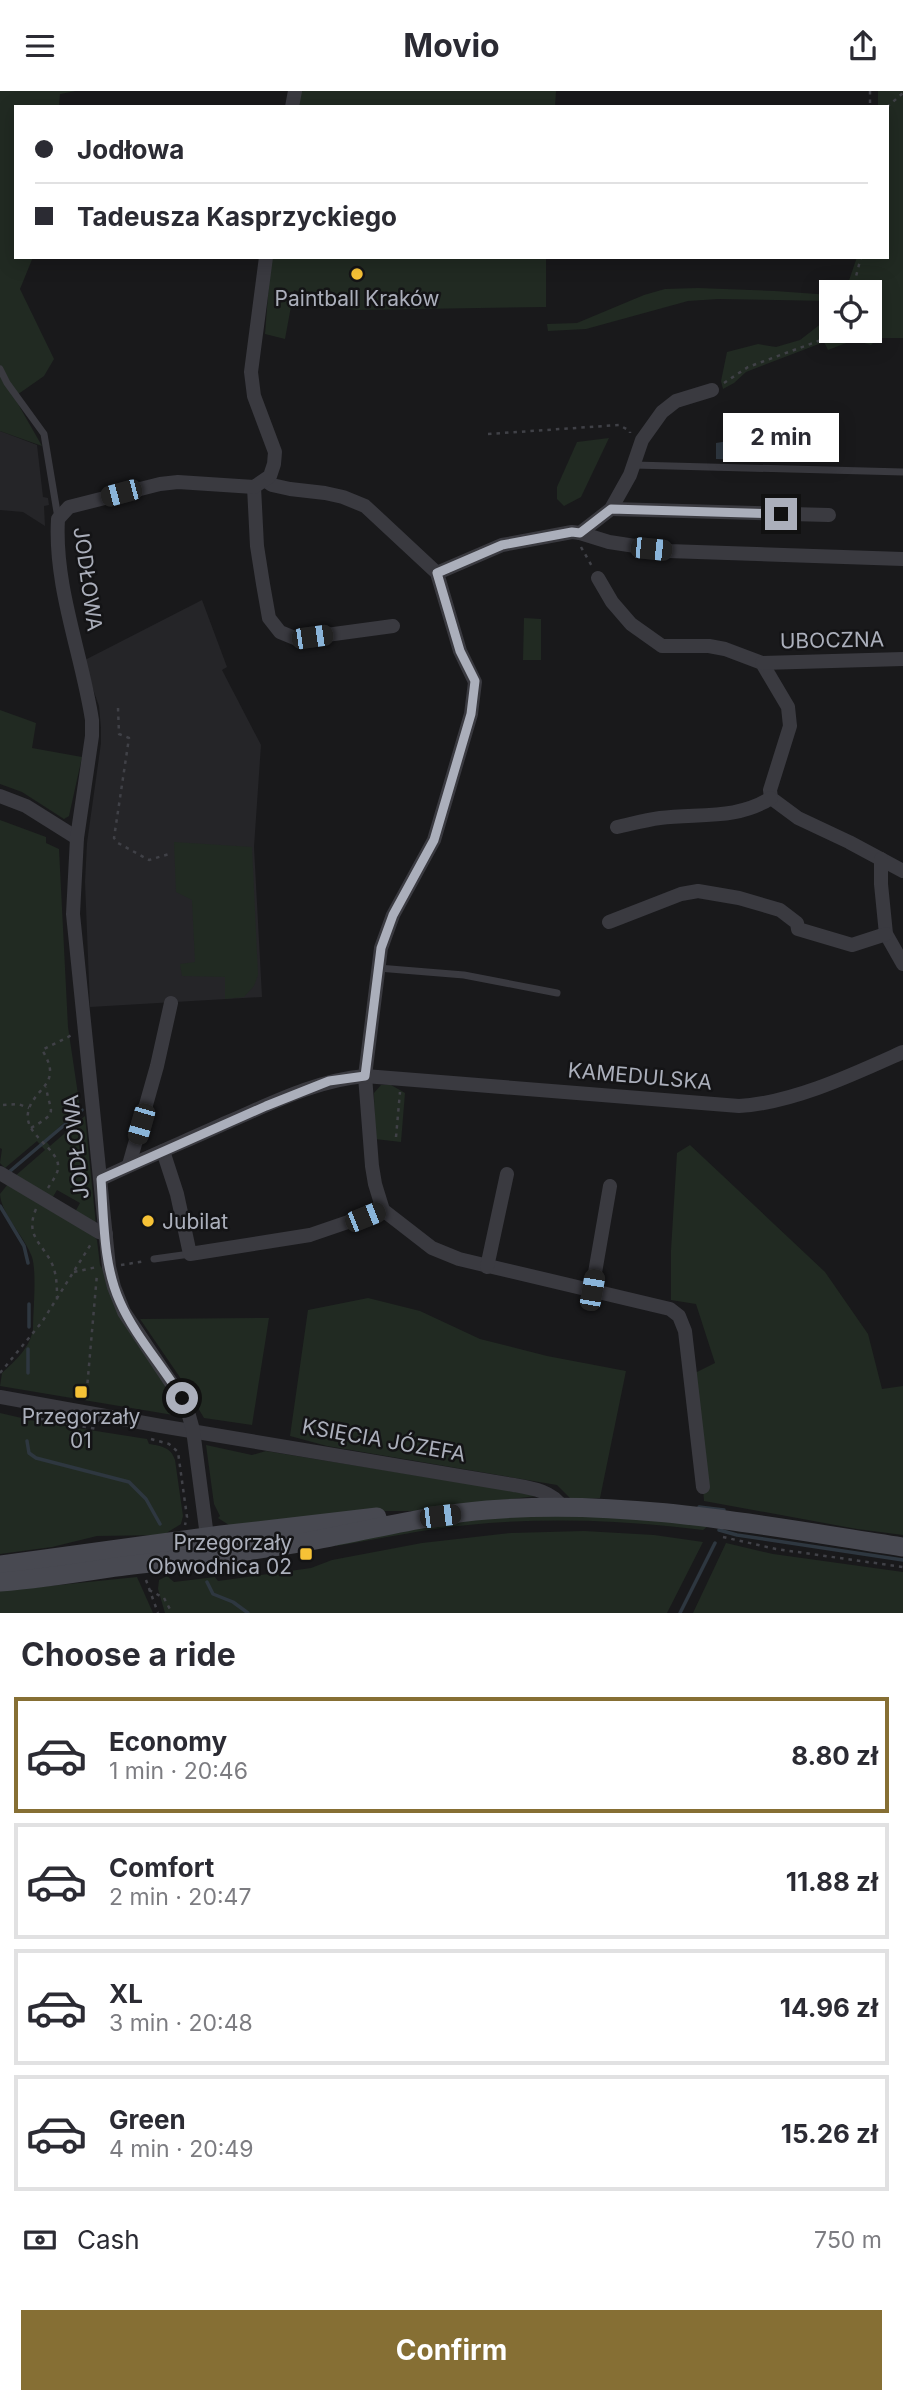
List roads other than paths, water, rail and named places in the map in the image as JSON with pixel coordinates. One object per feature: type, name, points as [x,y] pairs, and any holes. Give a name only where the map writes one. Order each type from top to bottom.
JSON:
[{"type":"main road","name":"KSIĘCIA JÓZEFA","points":[[0,1582],[176,1560],[208,1547],[346,1520],[385,1517],[417,1519],[486,1510],[562,1507],[685,1514],[903,1547]]},
{"type":"main road","points":[[0,1565],[208,1547]]},
{"type":"street","points":[[266,259],[251,372],[254,396],[275,452],[273,470],[260,484],[257,547],[269,618],[280,632],[296,639],[393,626]]},
{"type":"street","points":[[580,533],[611,509],[642,440],[662,412],[676,401],[712,390]]},
{"type":"street","name":"JODŁOWA","points":[[193,1430],[182,1398],[124,1312],[103,1267],[101,1179],[73,914],[77,838],[92,720],[64,586],[57,536],[58,519],[69,507],[160,484],[186,482],[272,485],[343,497],[365,506],[437,573]]},
{"type":"street","points":[[611,509],[829,515]]},
{"type":"street","points":[[703,1487],[685,1331],[679,1315],[670,1309],[487,1267],[432,1248],[383,1210],[372,1166],[365,1076],[377,968],[393,915],[434,840],[475,695],[475,681],[460,651],[437,573],[502,545],[572,532],[609,542],[668,551],[903,559]]},
{"type":"street","points":[[598,578],[612,603],[631,624],[662,646],[709,646],[762,663],[790,715],[790,726],[770,790],[771,798],[798,818],[903,871]]},
{"type":"street","name":"UBOCZNA","points":[[762,663],[903,659]]},
{"type":"street","points":[[0,796],[39,813],[77,838]]},
{"type":"street","points":[[617,827],[660,818],[743,812],[756,808],[771,798]]},
{"type":"street","points":[[881,859],[886,934],[903,964]]},
{"type":"street","points":[[609,922],[681,894],[698,891],[739,898],[780,910],[797,923],[798,929],[852,945],[886,934]]},
{"type":"street","points":[[129,1165],[157,1066],[171,1003]]},
{"type":"street","name":"KAMEDULSKA","points":[[101,1179],[329,1081],[365,1076],[749,1105],[777,1102],[903,1052]]},
{"type":"street","points":[[163,1151],[177,1194],[190,1254],[310,1235],[383,1210]]},
{"type":"street","points":[[487,1267],[507,1174]]},
{"type":"street","points":[[4,1176],[102,1233]]},
{"type":"street","points":[[592,1290],[610,1186]]},
{"type":"street","name":"KSIĘCIA JÓZEFA","points":[[0,1397],[525,1487],[552,1497],[562,1507]]},
{"type":"street","points":[[193,1430],[208,1547]]},
{"type":"lane","points":[[0,369],[44,434],[58,519]]},
{"type":"lane","points":[[633,465],[903,472]]},
{"type":"lane","points":[[377,968],[464,975],[557,993]]},
{"type":"lane","points":[[154,1259],[190,1254]]},
{"type":"waterway","points":[[9,1172],[82,1110]]},
{"type":"waterway","points":[[0,1206],[24,1246],[28,1263]]},
{"type":"waterway","points":[[29,1304],[29,1327]]},
{"type":"waterway","points":[[28,1349],[28,1373]]},
{"type":"waterway","points":[[27,1441],[29,1453],[36,1458],[129,1482],[146,1499],[160,1524]]},
{"type":"waterway","points":[[699,1507],[724,1510]]},
{"type":"waterway","points":[[719,1530],[903,1560]]},
{"type":"waterway","points":[[680,1613],[715,1543]]},
{"type":"waterway","points":[[207,1582],[213,1594],[233,1602],[248,1613]]},
{"type":"place","name":"Paintball Kraków","points":[[357,274]]},
{"type":"place","name":"Jubilat","points":[[148,1221]]},
{"type":"place","name":"Przegorzały 01","points":[[81,1392]]},
{"type":"place","name":"Przegorzały Obwodnica 02","points":[[306,1554]]}]
